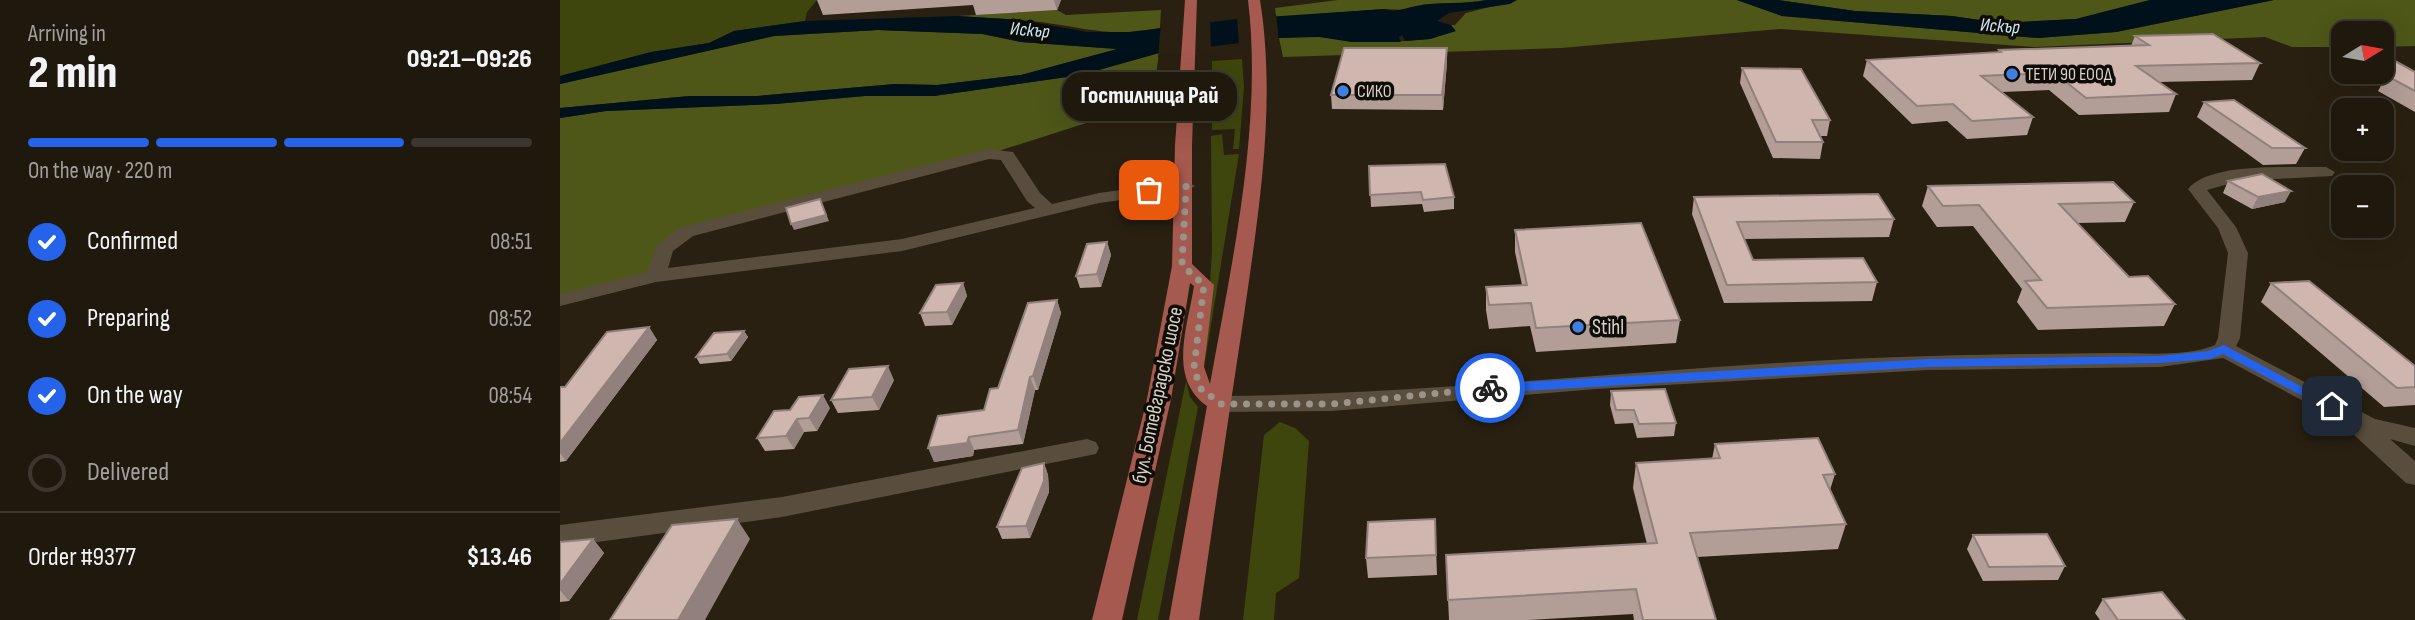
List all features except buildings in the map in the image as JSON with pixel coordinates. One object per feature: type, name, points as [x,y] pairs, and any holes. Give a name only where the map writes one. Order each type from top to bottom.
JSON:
[{"type":"main road","name":"бул. Ботевградско шосе","points":[[1107,620],[1172,328],[1182,265],[1186,186],[1184,130],[1190,68],[1191,4]]},
{"type":"main road","points":[[1184,620],[1221,404],[1249,215],[1261,50],[1255,5]]},
{"type":"main road","points":[[1182,265],[1204,285],[1195,378],[1200,388],[1221,404]]},
{"type":"street","points":[[656,276],[664,249],[686,232],[989,154],[1007,156],[1033,197],[1049,210]]},
{"type":"street","points":[[1221,404],[1321,404],[1584,382],[1928,363],[2160,359],[2210,355],[2224,349],[2229,338],[2238,253],[2227,227],[2197,189],[2204,183],[2226,177],[2326,172]]},
{"type":"street","points":[[560,300],[656,276],[902,245],[1100,198],[1186,186]]},
{"type":"street","points":[[2224,349],[2346,414],[2389,433],[2415,437]]},
{"type":"street","points":[[2346,414],[2415,476]]},
{"type":"street","points":[[560,536],[782,507],[1087,448]]},
{"type":"green space","points":[[560,0],[817,0],[807,12],[805,21],[734,31],[709,43],[651,52],[560,76]]},
{"type":"green space","points":[[1338,0],[1487,0],[1407,10],[1385,9],[1276,17],[1275,8]]},
{"type":"green space","points":[[1517,0],[1737,0],[1782,16],[2038,38],[2116,32],[2274,0],[2415,0],[2415,46],[2394,47],[2394,21],[2331,21],[2331,47],[2292,47],[2265,37],[2035,47],[1781,29],[1561,48],[1283,57],[1279,38],[1320,36],[1352,42],[1430,39],[1455,31],[1451,25],[1455,25],[1466,13]]},
{"type":"green space","points":[[1778,0],[2150,0],[2076,19],[2000,23],[1952,16],[1855,11]]},
{"type":"green space","points":[[1057,10],[1066,15],[1161,10],[1160,28],[1114,32],[1041,22],[958,16]]},
{"type":"green space","points":[[878,30],[982,34],[1021,42],[1118,49],[1021,75],[937,85],[895,84],[757,96],[689,96],[560,108],[560,84],[774,36]]},
{"type":"green space","points":[[1159,53],[1152,102],[989,154],[672,241],[656,276],[560,300],[560,118],[606,111],[775,104],[865,96],[934,96],[1081,75]]},
{"type":"green space","points":[[1242,59],[1244,87],[1239,149],[1233,149],[1235,129],[1212,130],[1212,61]]},
{"type":"green space","points":[[1222,134],[1224,155],[1239,154],[1205,362],[1212,252],[1211,136]]},
{"type":"green space","points":[[1186,381],[1190,397],[1198,407],[1158,620],[1137,620]]},
{"type":"green space","points":[[1280,422],[1295,428],[1309,441],[1299,578],[1276,593],[1274,620],[1243,620],[1264,435]]},
{"type":"water","name":"Искър","points":[[1487,0],[1517,0],[1510,4],[1449,13],[1437,21],[1451,25],[1456,31],[1430,39],[1405,41],[1402,35],[1399,37],[1401,42],[1352,42],[1319,37],[1279,38],[1159,53],[1081,75],[934,96],[865,96],[775,104],[606,111],[560,118],[560,108],[690,96],[757,96],[895,84],[937,85],[1021,75],[1117,49],[1021,42],[983,34],[878,30],[774,36],[560,84],[560,76],[651,52],[709,43],[734,31],[805,21],[958,16],[1020,20],[1087,32],[1129,32],[1237,19],[1397,10]]},
{"type":"water","name":"Искър","points":[[1737,0],[1778,0],[1855,11],[1952,16],[2000,23],[2076,19],[2150,0],[2274,0],[2116,32],[2038,38],[1782,16]]},
{"type":"pier","points":[[1276,14],[1279,42],[1239,46],[1237,15]]},
{"type":"pier","points":[[1210,18],[1211,49],[1158,57],[1161,24]]},
{"type":"way so far","points":[[1149,190],[1186,186],[1182,265],[1204,285],[1195,378],[1200,388],[1221,404],[1332,404],[1490,388]]},
{"type":"place","name":"ТЕТИ 90 ЕООД","points":[[2012,74]]},
{"type":"place","name":"СИКО","points":[[1343,91]]},
{"type":"place","name":"Гостилница Рай","points":[[1149,190]]},
{"type":"place","name":"Stihl","points":[[1578,327]]},
{"type":"route","points":[[1490,388],[1928,363],[2160,359],[2210,355],[2224,349],[2286,379],[2332,406]]}]
